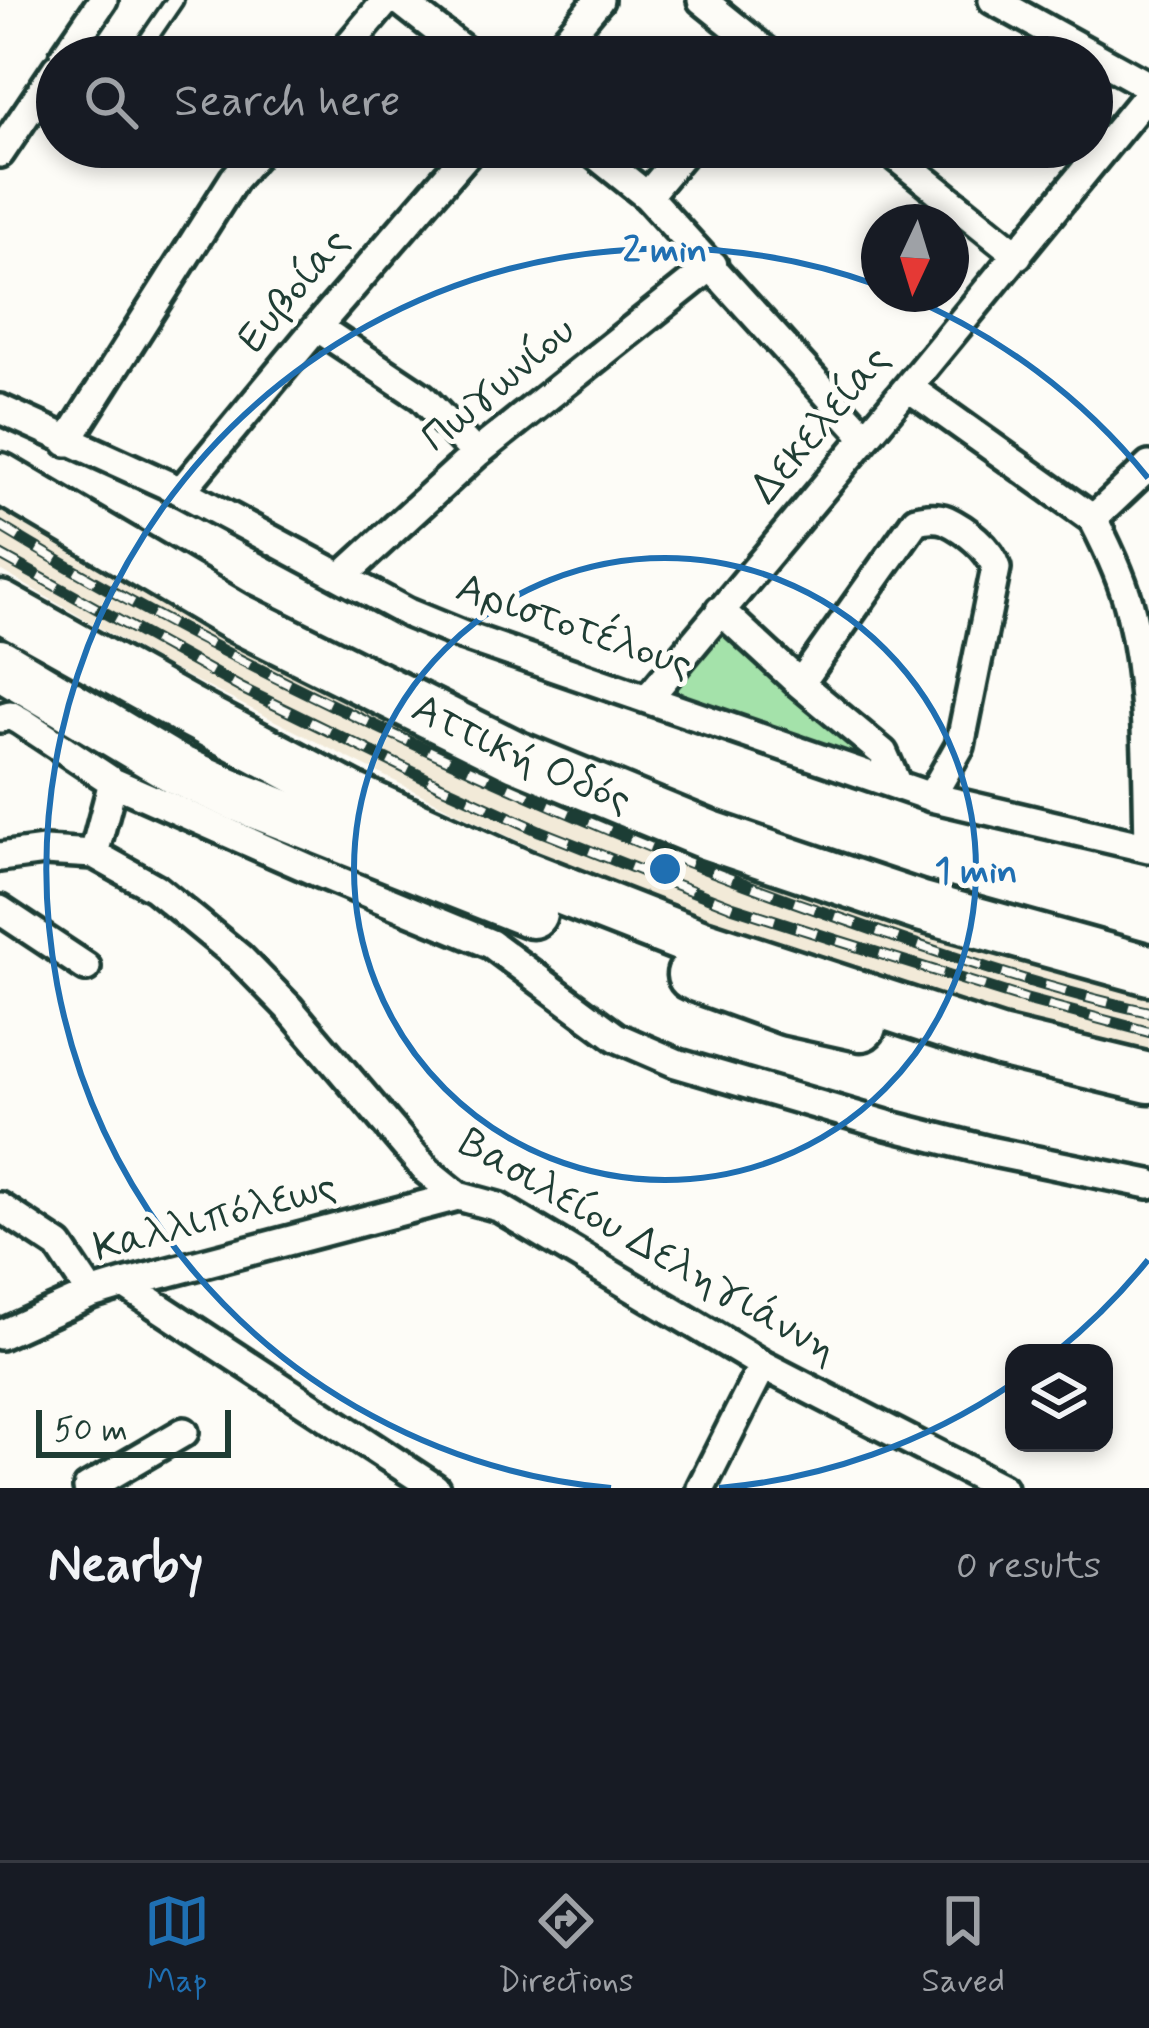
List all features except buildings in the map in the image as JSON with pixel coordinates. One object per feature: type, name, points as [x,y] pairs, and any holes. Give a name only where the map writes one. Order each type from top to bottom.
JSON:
[{"type":"highway","points":[[0,455],[236,617]]},
{"type":"highway","name":"Αττική Οδός","points":[[0,478],[236,617],[517,756],[708,835],[919,906],[1149,970]]},
{"type":"highway","points":[[0,606],[349,796],[521,874],[700,944],[1000,1042],[1149,1078]]},
{"type":"highway","points":[[0,664],[144,751],[239,797],[703,980],[789,1010],[872,1028],[1000,1042]]},
{"type":"street","points":[[78,36],[103,0]]},
{"type":"street","points":[[356,36],[387,0]]},
{"type":"street","points":[[399,0],[445,36]]},
{"type":"street","points":[[568,36],[599,0]]},
{"type":"street","points":[[701,0],[744,36]]},
{"type":"street","points":[[993,0],[1055,36]]},
{"type":"street","points":[[1113,69],[1149,90]]},
{"type":"street","name":"Δεκελείας","points":[[1113,135],[1149,90]]},
{"type":"street","points":[[0,153],[36,99]]},
{"type":"street","points":[[67,442],[244,168]]},
{"type":"street","name":"Ευβοίας","points":[[182,491],[455,168]]},
{"type":"street","points":[[612,168],[647,196],[713,265],[866,437]]},
{"type":"street","points":[[647,196],[670,168]]},
{"type":"street","points":[[910,168],[1018,255]]},
{"type":"street","name":"Δεκελείας","points":[[648,698],[1087,168]]},
{"type":"street","name":"Πωγωνίου","points":[[343,576],[476,454],[713,265]]},
{"type":"street","points":[[316,327],[422,398],[476,454]]},
{"type":"street","points":[[908,387],[1093,519],[1131,609],[1146,724],[1149,846]]},
{"type":"street","name":"Αριστοτέλους","points":[[0,409],[182,491],[408,613],[464,636],[932,797],[1149,846]]},
{"type":"street","points":[[1093,519],[1149,466]]},
{"type":"street","points":[[800,684],[916,520],[945,520],[981,545],[996,568],[960,746],[932,797]]},
{"type":"street","points":[[720,610],[883,753],[897,785]]},
{"type":"street","points":[[0,718],[10,715],[112,782],[491,944],[616,1037],[676,1063],[887,1125],[1149,1184]]},
{"type":"street","points":[[94,854],[112,782]]},
{"type":"street","name":"Βασιλείου Δεληγιάννη","points":[[0,857],[44,851],[94,854],[155,888],[240,958],[288,1007],[427,1171],[458,1196],[497,1207],[763,1365],[1002,1488]]},
{"type":"street","points":[[0,910],[86,967]]},
{"type":"street","name":"Καλλιπόλεως","points":[[0,1335],[91,1294],[458,1196]]},
{"type":"street","points":[[0,1208],[59,1246],[91,1294]]},
{"type":"street","points":[[124,1284],[435,1488]]},
{"type":"street","points":[[701,1488],[763,1365]]},
{"type":"street","points":[[88,1488],[184,1432]]},
{"type":"lane","points":[[150,36],[175,0]]},
{"type":"shaded area","points":[[0,501],[843,903],[1149,996],[1149,1057],[898,985],[750,936],[621,887],[468,818],[164,665],[0,570]]},
{"type":"green space","points":[[718,635],[857,747],[851,754],[674,693]]},
{"type":"railway","points":[[0,526],[268,674],[583,819],[734,880],[914,944],[1149,1012]]},
{"type":"railway","points":[[0,555],[241,688],[540,831],[733,907],[1025,999],[1149,1032]]}]
